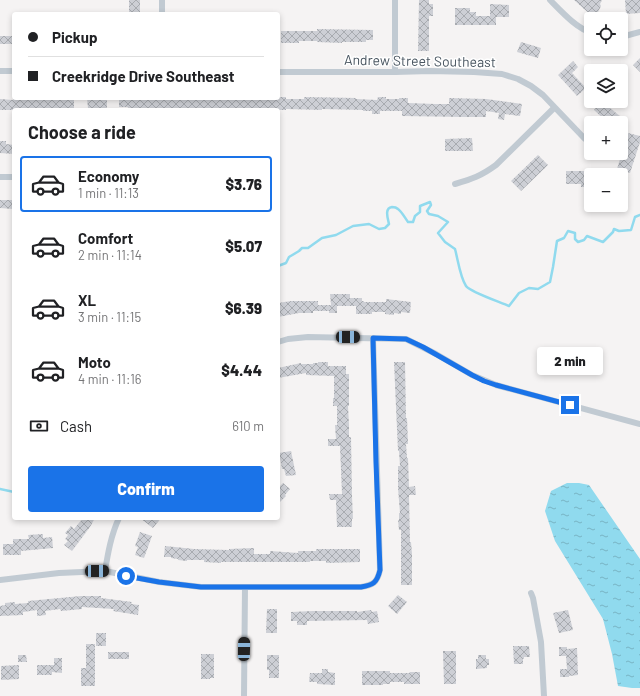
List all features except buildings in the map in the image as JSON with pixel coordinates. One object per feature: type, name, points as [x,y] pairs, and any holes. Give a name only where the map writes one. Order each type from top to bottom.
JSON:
[{"type":"street","points":[[162,0],[162,12]]},
{"type":"street","points":[[395,0],[395,72]]},
{"type":"street","points":[[550,0],[568,18],[584,30]]},
{"type":"street","points":[[628,35],[639,33]]},
{"type":"street","points":[[0,71],[12,71]]},
{"type":"street","name":"Andrew Street Southeast","points":[[280,72],[430,71],[502,74],[518,79],[543,95],[584,137]]},
{"type":"street","points":[[455,184],[477,177],[496,165],[554,108]]},
{"type":"street","points":[[0,177],[12,177]]},
{"type":"street","points":[[280,341],[308,337],[406,339],[472,375],[496,385],[640,424]]},
{"type":"street","points":[[0,580],[105,571],[159,582],[201,587],[361,587],[373,584],[378,577],[380,570],[373,338]]},
{"type":"street","points":[[105,571],[110,543],[118,520]]},
{"type":"street","points":[[244,696],[245,587]]},
{"type":"street","points":[[531,593],[542,642],[544,696]]},
{"type":"water","points":[[567,483],[589,485],[640,559],[640,688],[618,686],[603,619],[555,541],[545,511],[551,491]]},
{"type":"waterway","points":[[280,265],[286,263],[289,257],[302,248],[308,248],[322,238],[336,235],[353,226],[369,224],[379,229],[385,228],[389,224],[387,212],[388,209],[392,207],[399,210],[408,222],[413,222],[415,216],[420,212],[420,206],[430,202],[431,205],[427,211],[429,214],[438,216],[448,222],[438,233],[445,242],[455,249],[466,286],[479,294],[509,306],[519,293],[529,288],[538,289],[550,282],[557,241],[564,238],[568,231],[575,233],[575,239],[578,242],[584,240],[587,236],[603,242],[614,229],[619,231],[631,230],[635,217],[640,215]]},
{"type":"waterway","points":[[0,489],[12,492]]},
{"type":"route","points":[[126,576],[201,587],[361,587],[373,584],[378,577],[380,570],[373,338],[406,339],[484,381],[570,405]]}]
